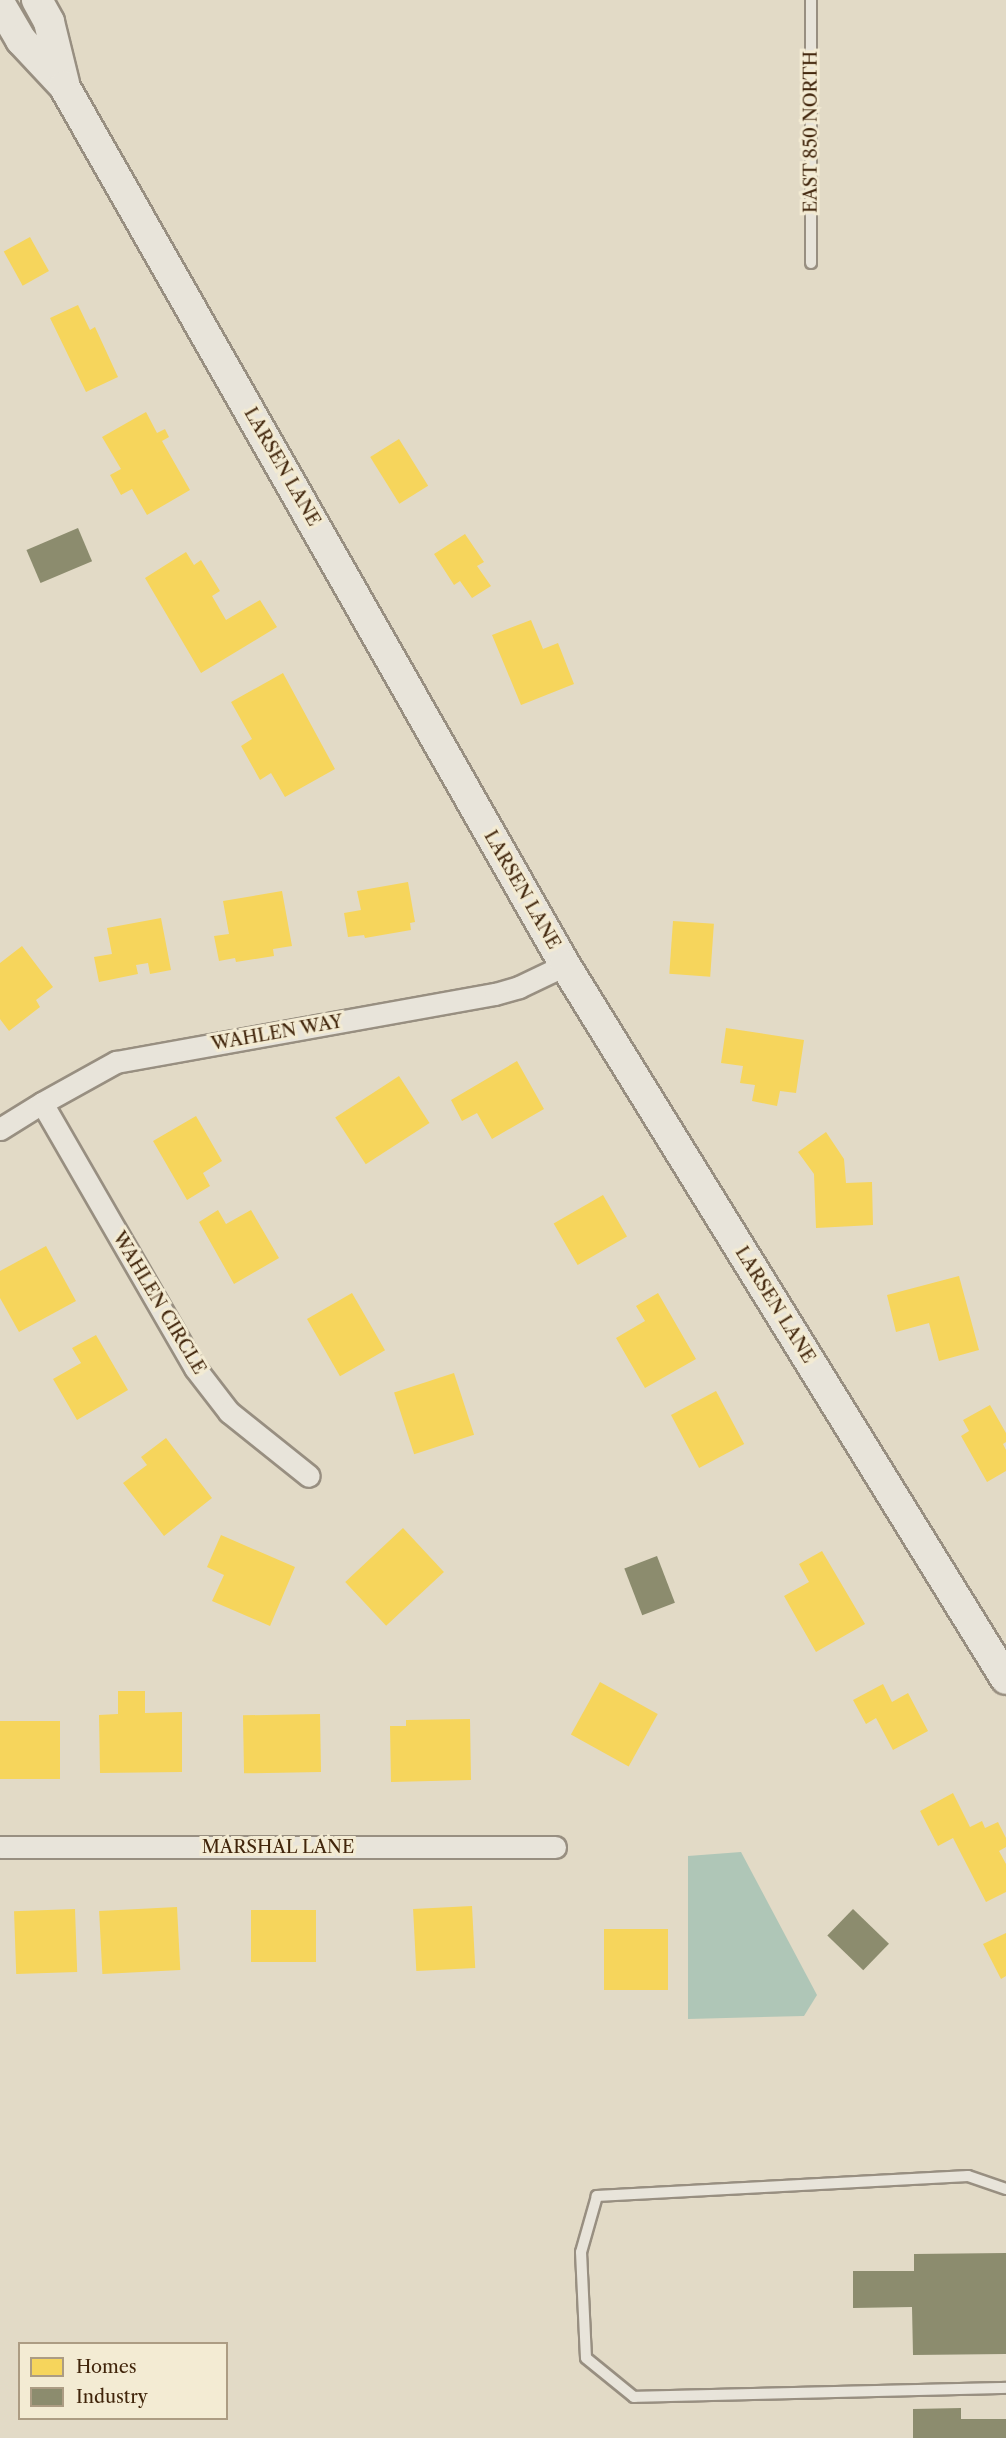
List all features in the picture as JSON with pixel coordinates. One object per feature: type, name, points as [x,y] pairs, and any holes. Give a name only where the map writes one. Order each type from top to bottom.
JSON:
[{"type":"main road","name":"LARSEN LANE","points":[[37,0],[49,22],[64,86]]},
{"type":"main road","name":"LARSEN LANE","points":[[0,4],[21,40],[64,86],[565,965],[1006,1679]]},
{"type":"street","name":"WAHLEN WAY","points":[[0,1129],[42,1102],[116,1062],[495,994],[565,965]]},
{"type":"street","name":"WAHLEN CIRCLE","points":[[42,1102],[195,1368],[229,1412],[309,1476]]},
{"type":"street","name":"MARSHAL LANE","points":[[0,1847],[555,1847]]},
{"type":"lane","name":"EAST 850 NORTH","points":[[811,0],[812,263]]},
{"type":"lane","points":[[1006,2189],[968,2176],[597,2196],[581,2252],[585,2358],[634,2397],[1006,2388]]},
{"type":"shaded area","points":[[741,1852],[817,1995],[804,2016],[688,2019],[688,1856]]},
{"type":"building: Homes","points":[[30,237],[49,271],[23,286],[4,252]]},
{"type":"building: Homes","points":[[78,305],[90,330],[95,327],[118,377],[86,392],[50,318]]},
{"type":"building: Homes","points":[[146,412],[157,433],[165,429],[169,437],[162,441],[190,490],[147,515],[132,489],[121,495],[110,475],[121,469],[102,437]]},
{"type":"building: Homes","points":[[399,439],[428,486],[399,504],[370,457]]},
{"type":"building: Homes","points":[[465,534],[484,562],[477,566],[491,586],[472,598],[460,581],[454,585],[434,554]]},
{"type":"building: Homes","points":[[186,552],[194,565],[201,560],[220,591],[212,596],[226,620],[260,600],[277,627],[201,673],[145,578]]},
{"type":"building: Homes","points":[[531,620],[543,649],[558,643],[574,684],[521,705],[492,635]]},
{"type":"building: Homes","points":[[283,673],[335,769],[285,797],[271,773],[260,780],[241,746],[252,739],[231,702]]},
{"type":"building: Homes","points":[[408,882],[415,922],[410,923],[411,930],[365,938],[364,935],[348,937],[344,913],[361,910],[357,891]]},
{"type":"building: Homes","points":[[282,891],[292,946],[273,949],[274,956],[236,962],[235,958],[219,961],[214,936],[229,934],[223,901]]},
{"type":"building: Homes","points":[[161,918],[171,970],[150,974],[148,963],[136,965],[138,974],[99,982],[94,957],[112,954],[107,928]]},
{"type":"building: Homes","points":[[673,921],[714,924],[710,977],[669,974]]},
{"type":"building: Homes","points":[[22,946],[53,987],[36,1000],[40,1007],[9,1031],[0,1019],[0,963]]},
{"type":"building: Homes","points":[[726,1028],[804,1040],[796,1093],[780,1091],[777,1106],[752,1101],[755,1085],[740,1083],[743,1066],[721,1063]]},
{"type":"building: Homes","points":[[517,1061],[544,1109],[492,1139],[477,1113],[462,1121],[451,1100]]},
{"type":"building: Homes","points":[[399,1076],[429,1123],[366,1164],[335,1117]]},
{"type":"building: Homes","points":[[196,1116],[222,1161],[203,1173],[210,1186],[187,1200],[153,1141]]},
{"type":"building: Homes","points":[[826,1132],[844,1159],[846,1183],[872,1182],[873,1225],[816,1228],[814,1174],[798,1152]]},
{"type":"building: Homes","points":[[603,1195],[627,1237],[578,1265],[554,1224]]},
{"type":"building: Homes","points":[[218,1210],[226,1224],[251,1210],[279,1258],[234,1284],[199,1222]]},
{"type":"building: Homes","points":[[46,1246],[76,1301],[19,1332],[0,1298],[0,1271]]},
{"type":"building: Homes","points":[[959,1276],[979,1350],[939,1361],[929,1323],[896,1332],[887,1295]]},
{"type":"building: Homes","points":[[352,1293],[385,1350],[340,1376],[307,1319]]},
{"type":"building: Homes","points":[[658,1293],[696,1359],[645,1388],[616,1338],[645,1321],[636,1306]]},
{"type":"building: Homes","points":[[96,1335],[128,1390],[77,1420],[53,1379],[81,1363],[72,1348]]},
{"type":"building: Homes","points":[[454,1373],[474,1435],[414,1454],[394,1392]]},
{"type":"building: Homes","points":[[716,1391],[744,1444],[699,1468],[671,1415]]},
{"type":"building: Homes","points":[[990,1405],[1006,1433],[1006,1442],[1003,1444],[1006,1450],[1006,1471],[987,1482],[961,1436],[969,1431],[963,1420]]},
{"type":"building: Homes","points":[[166,1438],[212,1498],[164,1536],[123,1483],[147,1465],[141,1457]]},
{"type":"building: Homes","points":[[403,1528],[444,1572],[386,1626],[345,1582]]},
{"type":"building: Homes","points":[[221,1535],[295,1567],[270,1626],[212,1601],[224,1575],[207,1567]]},
{"type":"building: Homes","points":[[822,1551],[865,1624],[816,1652],[784,1596],[809,1582],[799,1564]]},
{"type":"building: Homes","points":[[600,1682],[658,1714],[629,1766],[571,1734]]},
{"type":"building: Homes","points":[[883,1684],[892,1702],[908,1693],[928,1731],[893,1750],[876,1718],[866,1724],[853,1700]]},
{"type":"building: Homes","points":[[118,1691],[145,1691],[145,1713],[182,1712],[182,1772],[100,1773],[99,1715],[118,1714]]},
{"type":"building: Homes","points":[[320,1714],[321,1772],[244,1773],[243,1715]]},
{"type":"building: Homes","points":[[470,1719],[471,1780],[391,1782],[390,1726],[406,1726],[406,1720]]},
{"type":"building: Homes","points":[[0,1721],[60,1721],[60,1779],[0,1779]]},
{"type":"building: Homes","points":[[953,1793],[970,1827],[982,1821],[985,1828],[998,1822],[1006,1838],[1006,1847],[999,1851],[1006,1864],[1006,1892],[986,1902],[953,1838],[938,1846],[920,1811]]},
{"type":"building: Homes","points":[[472,1906],[475,1968],[416,1971],[413,1909]]},
{"type":"building: Homes","points":[[177,1907],[180,1970],[102,1974],[99,1911]]},
{"type":"building: Homes","points":[[75,1909],[77,1972],[16,1974],[14,1911]]},
{"type":"building: Homes","points":[[251,1910],[316,1910],[316,1962],[251,1962]]},
{"type":"building: Homes","points":[[604,1929],[668,1929],[668,1990],[604,1990]]},
{"type":"building: Homes","points":[[1006,1933],[1006,1976],[1001,1979],[983,1944]]},
{"type":"building: Industry","points":[[78,528],[92,561],[41,583],[26,550]]},
{"type":"building: Industry","points":[[657,1556],[675,1603],[642,1615],[624,1569]]},
{"type":"building: Industry","points":[[853,1909],[889,1944],[863,1970],[827,1936]]},
{"type":"building: Industry","points":[[1006,2253],[1006,2354],[913,2355],[912,2307],[853,2308],[853,2271],[914,2271],[914,2254]]},
{"type":"building: Industry","points":[[961,2408],[961,2419],[1006,2419],[1006,2438],[913,2438],[913,2409]]}]
